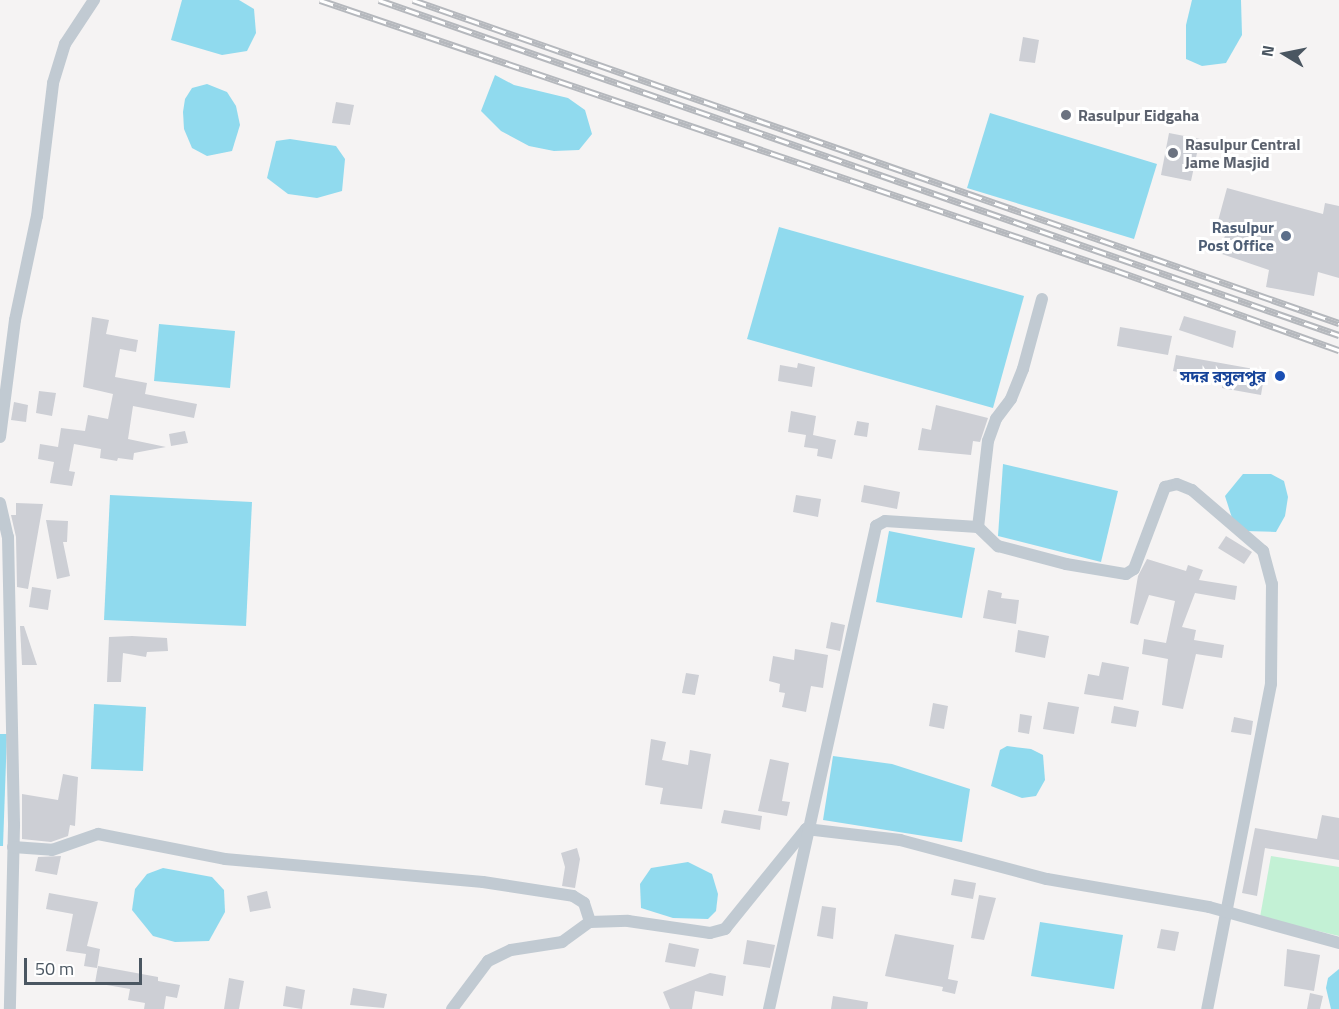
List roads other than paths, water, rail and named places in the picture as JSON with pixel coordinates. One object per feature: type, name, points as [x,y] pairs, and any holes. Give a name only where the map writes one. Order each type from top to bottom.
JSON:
[{"type":"street","points":[[0,437],[15,320],[37,216],[53,83],[65,44],[94,0]]},
{"type":"street","points":[[978,527],[988,441],[996,419],[1011,399],[1023,369],[1042,299]]},
{"type":"street","points":[[769,1009],[806,829],[853,638],[876,526],[885,521],[978,527],[998,546],[1066,564],[1126,574],[1134,569],[1165,487],[1177,484],[1192,490],[1263,551],[1272,584],[1272,684],[1228,913],[1206,1009]]},
{"type":"street","points":[[0,503],[8,537],[13,847],[10,1009]]},
{"type":"street","points":[[806,829],[900,840],[1047,879],[1209,906],[1339,943]]},
{"type":"street","points":[[452,1009],[488,961],[511,950],[562,942],[590,922],[628,921],[710,933],[725,929],[806,829]]},
{"type":"street","points":[[13,847],[52,850],[98,834],[225,859],[483,882],[573,896],[584,903],[590,922]]},
{"type":"water","points":[[182,0],[239,0],[254,9],[256,33],[247,51],[222,55],[171,40]]},
{"type":"water","points":[[1192,0],[1241,0],[1242,35],[1226,63],[1202,66],[1186,59],[1186,25]]},
{"type":"water","points":[[495,75],[514,85],[568,98],[585,110],[592,134],[579,150],[554,151],[529,146],[501,131],[481,111]]},
{"type":"water","points":[[207,84],[227,92],[236,106],[240,125],[232,151],[207,156],[192,148],[184,129],[183,112],[185,99],[192,88]]},
{"type":"water","points":[[990,113],[1157,164],[1134,239],[967,188]]},
{"type":"water","points":[[290,139],[336,146],[345,159],[342,191],[317,198],[288,194],[267,178],[276,141]]},
{"type":"water","points":[[779,227],[1024,296],[993,408],[747,339]]},
{"type":"water","points":[[159,324],[235,331],[230,388],[154,381]]},
{"type":"water","points":[[1003,464],[1118,491],[1101,562],[998,536]]},
{"type":"water","points":[[1243,474],[1271,474],[1284,481],[1288,497],[1285,516],[1276,532],[1245,531],[1232,518],[1225,496]]},
{"type":"water","points":[[110,495],[252,502],[246,626],[104,620]]},
{"type":"water","points":[[889,531],[975,548],[962,618],[876,602]]},
{"type":"water","points":[[94,704],[146,707],[143,771],[91,769]]},
{"type":"water","points":[[0,734],[7,734],[3,846],[0,846]]},
{"type":"water","points":[[1007,746],[1031,749],[1043,755],[1045,780],[1036,796],[1022,798],[991,786],[1000,750]]},
{"type":"water","points":[[833,756],[892,764],[970,789],[962,842],[823,820]]},
{"type":"water","points":[[688,862],[712,874],[718,894],[716,911],[708,919],[673,918],[641,908],[640,884],[651,868]]},
{"type":"water","points":[[163,868],[212,877],[224,890],[225,912],[209,941],[175,942],[153,936],[132,910],[135,889],[147,874]]},
{"type":"water","points":[[1040,922],[1123,935],[1114,989],[1031,976]]},
{"type":"water","points":[[1339,969],[1339,1009],[1331,1009],[1326,988],[1328,978]]},
{"type":"railway","points":[[320,0],[1115,270],[1339,350]]},
{"type":"railway","points":[[379,0],[1339,335]]},
{"type":"railway","points":[[413,0],[1339,323]]},
{"type":"place","name":"Rasulpur Eidgaha","points":[[1066,115]]},
{"type":"place","name":"Rasulpur Central Jame Masjid","points":[[1173,153]]},
{"type":"place","name":"Rasulpur Post Office","points":[[1286,236]]},
{"type":"place","name":"সদর রসুলপুর","points":[[1280,376]]}]
